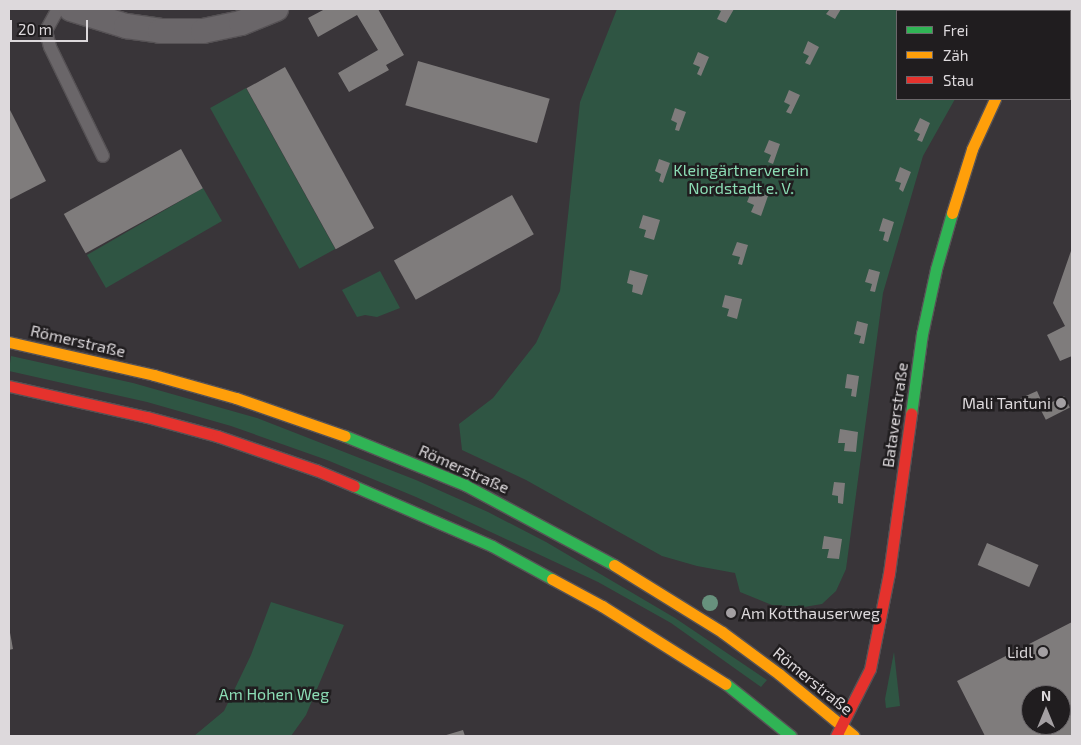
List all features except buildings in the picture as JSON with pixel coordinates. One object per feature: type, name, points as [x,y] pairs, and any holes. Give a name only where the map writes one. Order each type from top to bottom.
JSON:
[{"type":"main road","name":"Bataverstraße","points":[[836,736],[860,694],[870,669],[889,573],[922,334],[936,269],[960,182],[972,149],[995,100]]},
{"type":"main road","name":"Römerstraße","points":[[9,342],[154,375],[236,398],[338,433],[465,485],[605,559],[700,618],[779,674],[854,736]]},
{"type":"main road","points":[[9,386],[148,417],[217,436],[316,470],[492,546],[602,606],[690,660],[743,696],[791,736]]},
{"type":"street","points":[[71,9],[126,26],[160,31],[202,31],[241,23],[276,9]]},
{"type":"lane","points":[[58,9],[46,31],[50,47],[103,156]]},
{"type":"green space","name":"Kleingärtnerverein Nordstadt e. V.","points":[[617,9],[1009,9],[896,10],[896,100],[954,100],[923,156],[883,293],[846,569],[836,591],[822,604],[804,607],[772,605],[740,592],[735,573],[697,566],[662,556],[526,480],[462,450],[459,424],[493,398],[536,343],[560,291],[580,102]]},
{"type":"green space","points":[[246,88],[335,249],[299,269],[210,108]]},
{"type":"green space","points":[[203,188],[222,221],[106,288],[87,255]]},
{"type":"green space","points":[[380,271],[400,308],[377,317],[365,315],[357,317],[342,290]]},
{"type":"green space","points":[[11,356],[133,383],[257,418],[416,480],[488,512],[546,542],[675,618],[767,680],[761,687],[671,623],[598,582],[416,497],[327,460],[231,426],[147,402],[9,371]]},
{"type":"green space","name":"Am Hohen Weg","points":[[271,602],[344,625],[306,715],[291,736],[194,736],[224,711],[251,655]]},
{"type":"green space","points":[[894,652],[900,706],[886,708],[885,699]]},
{"type":"traffic: fast","points":[[911,414],[922,334],[936,269],[952,213]]},
{"type":"traffic: fast","points":[[345,436],[465,485],[614,565]]},
{"type":"traffic: fast","points":[[354,486],[492,546],[552,579]]},
{"type":"traffic: fast","points":[[726,684],[791,736]]},
{"type":"traffic: slow","points":[[952,213],[972,149],[995,100]]},
{"type":"traffic: slow","points":[[9,342],[154,375],[236,398],[345,436]]},
{"type":"traffic: slow","points":[[614,565],[722,632],[779,674],[854,736]]},
{"type":"traffic: slow","points":[[552,579],[602,606],[726,684]]},
{"type":"traffic: jam","points":[[9,386],[147,417],[217,436],[316,470],[354,486]]},
{"type":"traffic: jam","points":[[836,736],[870,669],[889,573],[911,414]]},
{"type":"place","name":"Mali Tantuni","points":[[1061,403]]},
{"type":"place","name":"Am Kotthauserweg","points":[[731,613]]},
{"type":"place","name":"Lidl","points":[[1043,652]]}]
